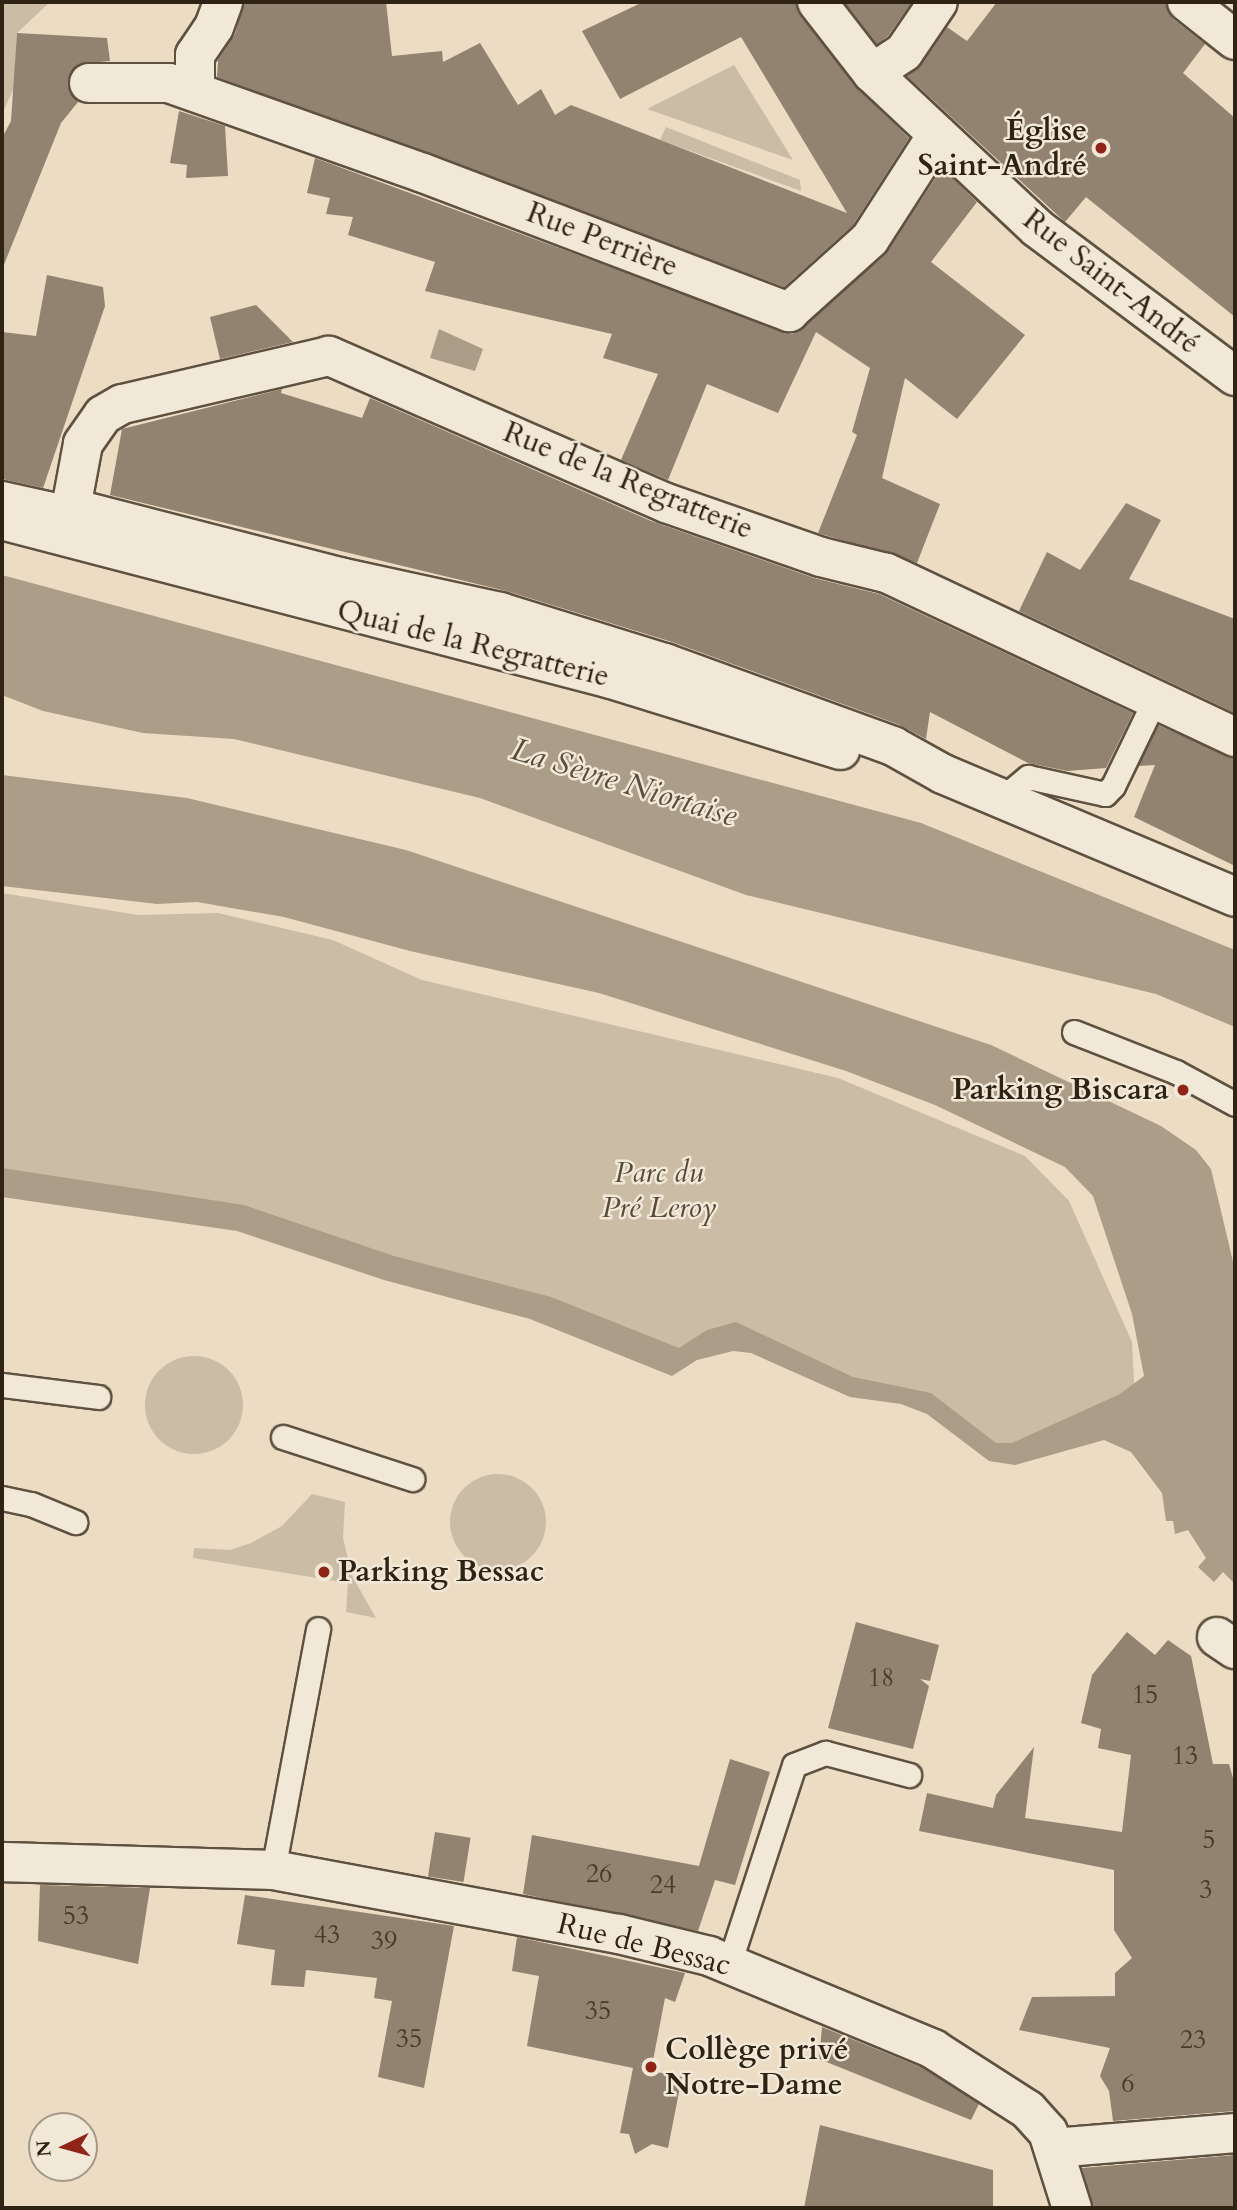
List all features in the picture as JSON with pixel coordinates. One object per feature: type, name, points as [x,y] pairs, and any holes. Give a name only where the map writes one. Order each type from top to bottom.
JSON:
[{"type":"street","points":[[195,92],[192,75],[195,55],[214,27],[223,2]]},
{"type":"street","name":"Rue Saint-André","points":[[817,2],[872,73],[1037,228],[1235,376]]},
{"type":"street","points":[[872,73],[904,52],[939,2]]},
{"type":"street","points":[[1187,2],[1235,40]]},
{"type":"street","name":"Rue Perrière","points":[[89,83],[169,83],[789,312],[870,239],[937,135]]},
{"type":"street","name":"Rue de la Regratterie","points":[[71,508],[83,444],[103,415],[122,404],[329,356],[666,503],[821,557],[886,573],[1235,737]]},
{"type":"street","name":"Quai de la Regratterie","points":[[71,508],[340,577],[500,612],[783,703],[893,746],[943,774]]},
{"type":"street","name":"Quai de la Regratterie","points":[[2,520],[611,679],[885,763],[943,774],[1005,796],[1235,897]]},
{"type":"street","name":"Rue de Bessac","points":[[2,1862],[273,1870],[619,1934],[729,1964],[933,2049],[1028,2110],[1048,2132],[1072,2208]]},
{"type":"street","points":[[1055,2148],[1235,2133]]},
{"type":"lane","points":[[2,493],[71,508]]},
{"type":"lane","points":[[1005,796],[1028,778],[1105,794],[1113,786],[1154,701]]},
{"type":"lane","points":[[1074,1032],[1176,1072],[1235,1104]]},
{"type":"lane","points":[[2,1385],[97,1397]]},
{"type":"lane","points":[[283,1437],[411,1479]]},
{"type":"lane","points":[[2,1498],[31,1504],[75,1522]]},
{"type":"lane","points":[[273,1870],[318,1629]]},
{"type":"lane","points":[[729,1964],[794,1765],[826,1753],[909,1775]]},
{"type":"green space","points":[[2,2],[50,2],[17,33],[14,88],[2,114]]},
{"type":"green space","points":[[734,65],[793,160],[647,109]]},
{"type":"green space","points":[[666,127],[800,180],[801,191],[660,140]]},
{"type":"green space","name":"Parc du Pré Leroy","points":[[2,893],[138,915],[218,913],[333,940],[422,980],[838,1078],[1025,1156],[1069,1201],[1132,1342],[1136,1422],[1010,1455],[946,1414],[867,1393],[732,1328],[675,1357],[392,1259],[2,1174]]},
{"type":"green space","points":[[194,1356],[213,1360],[228,1371],[239,1386],[243,1405],[239,1424],[228,1439],[213,1450],[194,1454],[175,1450],[160,1439],[149,1424],[145,1405],[149,1386],[160,1371],[175,1360]]},
{"type":"green space","points":[[498,1474],[516,1478],[532,1488],[542,1504],[546,1522],[542,1540],[532,1556],[516,1566],[498,1570],[480,1566],[464,1556],[454,1540],[450,1522],[454,1504],[464,1488],[480,1478]]},
{"type":"green space","points":[[312,1494],[345,1502],[343,1538],[352,1576],[376,1618],[346,1612],[348,1583],[193,1558],[194,1548],[230,1550],[251,1543],[282,1526]]},
{"type":"water","points":[[439,329],[483,349],[475,371],[430,358]]},
{"type":"water","name":"La Sèvre Niortaise","points":[[2,575],[921,823],[1235,950],[1235,1027],[1156,994],[746,895],[480,798],[234,739],[143,733],[43,711],[2,695]]},
{"type":"water","points":[[2,775],[187,798],[406,850],[991,1045],[1161,1126],[1196,1150],[1211,1169],[1235,1270],[1235,1584],[1223,1572],[1214,1582],[1198,1567],[1206,1558],[1188,1530],[1175,1534],[1173,1521],[1166,1521],[1162,1493],[1131,1452],[1104,1440],[1015,1465],[989,1461],[927,1414],[901,1404],[850,1397],[751,1353],[733,1351],[697,1360],[672,1376],[530,1319],[384,1280],[237,1231],[2,1197],[2,1168],[244,1205],[394,1256],[551,1297],[679,1348],[707,1330],[736,1322],[853,1377],[931,1393],[996,1443],[1012,1443],[1120,1394],[1144,1376],[1132,1314],[1093,1196],[1065,1167],[935,1105],[846,1071],[599,993],[410,951],[284,917],[197,902],[157,904],[2,886]]},
{"type":"building","points":[[244,2],[386,2],[392,56],[442,51],[443,62],[480,43],[518,105],[541,89],[555,115],[571,105],[847,213],[741,37],[620,99],[582,31],[643,2],[796,2],[800,15],[855,86],[909,138],[853,225],[784,287],[217,77],[218,60],[235,34]]},
{"type":"building","points":[[844,2],[912,2],[888,36],[877,44]]},
{"type":"building","name":"Église Saint-André","points":[[997,2],[1166,2],[1173,19],[1205,44],[1183,73],[1235,118],[1235,317],[1086,197],[1065,222],[907,76],[922,64],[947,27],[967,41]]},
{"type":"building","points":[[17,33],[107,38],[110,61],[79,64],[70,73],[70,93],[78,102],[61,123],[3,267],[2,138],[11,121]]},
{"type":"building","points":[[179,111],[225,126],[228,176],[186,178],[187,165],[170,163]]},
{"type":"building","points":[[315,158],[792,334],[885,255],[942,168],[977,202],[931,262],[1025,335],[957,419],[905,378],[882,478],[940,504],[917,563],[818,533],[857,435],[852,432],[870,368],[816,332],[778,413],[707,384],[668,480],[621,460],[658,374],[603,358],[612,334],[425,291],[435,262],[348,235],[353,217],[326,214],[330,198],[307,193]]},
{"type":"building","points":[[47,275],[103,287],[105,306],[43,488],[2,479],[2,332],[36,336]]},
{"type":"building","points":[[256,305],[293,342],[220,359],[210,317]]},
{"type":"building","points":[[282,389],[281,393],[362,418],[370,398],[651,521],[814,578],[879,594],[1133,713],[1106,768],[1067,771],[1028,763],[930,712],[926,739],[900,725],[672,642],[506,591],[110,495],[122,429]]},
{"type":"building","points":[[1126,503],[1161,520],[1129,579],[1235,619],[1235,713],[1019,611],[1047,552],[1080,570]]},
{"type":"building","points":[[1158,725],[1235,759],[1235,866],[1134,817],[1155,765],[1138,766]]},
{"type":"building","points":[[856,1622],[939,1645],[930,1681],[920,1679],[929,1686],[913,1749],[828,1728]]},
{"type":"building","points":[[1127,1632],[1155,1655],[1168,1640],[1191,1656],[1213,1764],[1229,1764],[1235,1785],[1235,2111],[1113,2121],[1109,2091],[1100,2076],[1110,2048],[1019,2030],[1032,1997],[1115,1996],[1115,1973],[1132,1958],[1114,1930],[1114,1870],[919,1831],[927,1793],[993,1808],[996,1795],[1034,1747],[1025,1818],[1122,1832],[1131,1755],[1098,1748],[1101,1729],[1081,1723],[1092,1675]]},
{"type":"building","points":[[730,1759],[770,1772],[735,1885],[715,1880],[698,1931],[523,1894],[532,1835],[699,1866]]},
{"type":"building","points":[[435,1832],[471,1838],[464,1882],[428,1876]]},
{"type":"building","points":[[40,1885],[150,1888],[138,1964],[38,1941]]},
{"type":"building","points":[[245,1895],[454,1926],[424,2088],[378,2077],[392,2001],[374,1998],[377,1978],[306,1970],[304,1987],[271,1985],[275,1950],[237,1944]]},
{"type":"building","points":[[517,1937],[685,1973],[675,2002],[665,1998],[651,2071],[682,2077],[668,2148],[652,2144],[635,2154],[629,2134],[620,2133],[633,2068],[527,2046],[539,1976],[512,1971]]},
{"type":"building","points":[[822,2027],[923,2068],[979,2104],[971,2120],[819,2059]]},
{"type":"building","points":[[820,2125],[993,2170],[993,2208],[804,2208]]},
{"type":"building","points":[[1235,2155],[1235,2208],[1093,2208],[1082,2168]]},
{"type":"place","name":"Église Saint-André","points":[[1101,148]]},
{"type":"place","name":"Parking Biscara","points":[[1183,1090]]},
{"type":"place","name":"Parking Bessac","points":[[324,1572]]},
{"type":"place","name":"Collège privé Notre-Dame","points":[[651,2067]]}]
